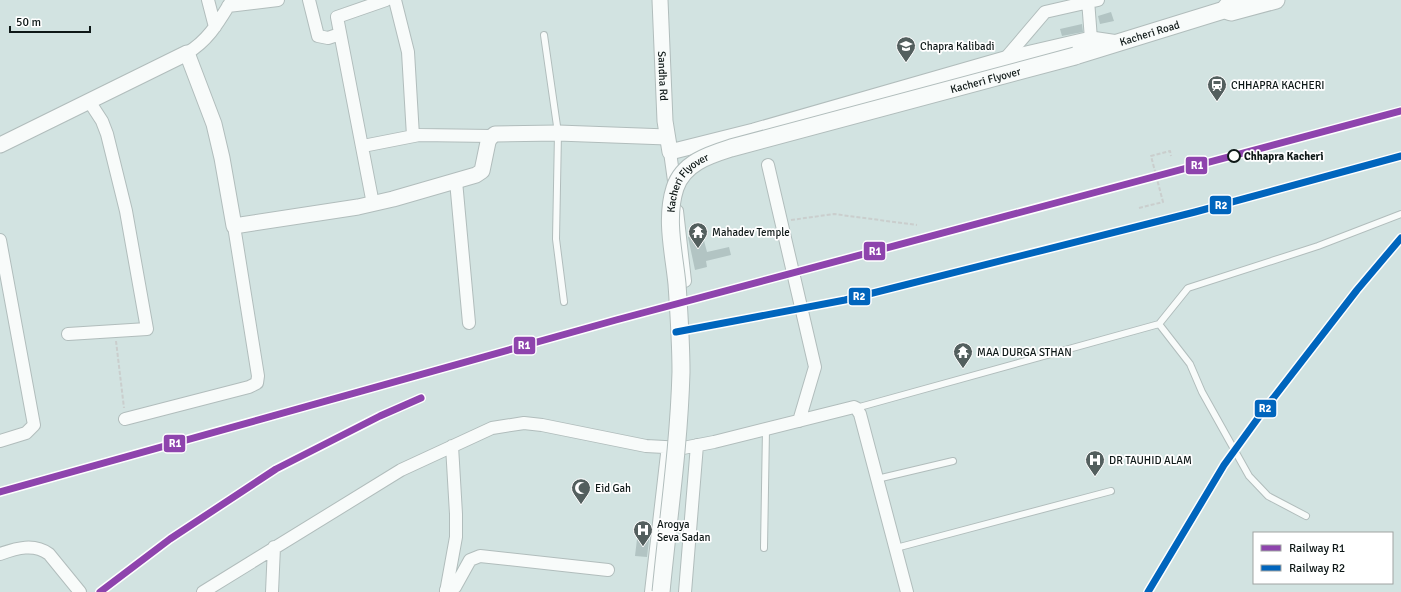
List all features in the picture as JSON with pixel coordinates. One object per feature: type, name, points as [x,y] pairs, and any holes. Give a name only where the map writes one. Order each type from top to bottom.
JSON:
[{"type":"main road","name":"Kacheri Road","points":[[1075,56],[1224,10],[1229,4],[1241,0]]},
{"type":"main road","name":"Kacheri Road","points":[[1224,10],[1231,12],[1276,0]]},
{"type":"main road","name":"Kacheri Flyover","points":[[661,592],[677,446],[681,372],[680,327],[670,208],[675,187],[689,167],[705,156],[731,148],[1075,56]]},
{"type":"street","points":[[208,0],[216,27]]},
{"type":"street","points":[[0,145],[187,53],[203,42],[216,27],[230,3],[278,0]]},
{"type":"street","points":[[309,0],[318,36],[328,38],[340,34]]},
{"type":"street","points":[[373,204],[337,16],[386,0]]},
{"type":"street","points":[[395,0],[408,52],[413,136]]},
{"type":"street","name":"Sandha Rd","points":[[660,0],[670,152]]},
{"type":"street","points":[[1005,59],[1044,12],[1091,1],[1092,39]]},
{"type":"street","points":[[685,281],[670,152],[754,131],[1005,59],[1092,39],[1118,43]]},
{"type":"street","points":[[125,419],[242,389],[257,383],[258,376],[222,158],[214,124],[187,53]]},
{"type":"street","points":[[68,334],[147,329],[126,211],[107,134],[102,121],[89,101]]},
{"type":"street","points":[[362,146],[413,136],[492,136],[500,133],[668,137]]},
{"type":"street","points":[[234,226],[373,204],[476,175],[482,171],[488,142],[492,136]]},
{"type":"street","points":[[768,165],[815,367],[799,421]]},
{"type":"street","points":[[456,181],[469,323]]},
{"type":"street","points":[[0,240],[34,425],[26,433],[0,440]]},
{"type":"street","points":[[203,592],[400,470],[492,428],[524,423],[542,425],[646,446],[683,448],[850,408],[856,408],[860,414],[896,548],[906,592]]},
{"type":"street","points":[[685,592],[697,445]]},
{"type":"street","points":[[446,591],[456,537],[452,446]]},
{"type":"street","points":[[652,592],[668,447]]},
{"type":"street","points":[[0,554],[25,547],[35,547],[43,550],[49,554],[80,592]]},
{"type":"street","points":[[272,592],[274,547]]},
{"type":"street","points":[[446,591],[455,587],[470,560],[480,556],[608,570]]},
{"type":"lane","points":[[544,35],[558,134],[556,239],[564,302]]},
{"type":"lane","points":[[856,408],[1159,324],[1188,288],[1318,246],[1401,214]]},
{"type":"lane","points":[[1159,324],[1190,364],[1202,392],[1249,476],[1268,496],[1306,516]]},
{"type":"lane","points":[[764,548],[766,429]]},
{"type":"lane","points":[[877,479],[953,461]]},
{"type":"lane","points":[[896,548],[1111,491]]},
{"type":"path","points":[[1139,208],[1163,202],[1151,156],[1170,151],[1171,156]]},
{"type":"path","points":[[782,221],[834,214],[917,225]]},
{"type":"path","points":[[115,331],[125,419]]},
{"type":"building","points":[[1111,12],[1114,21],[1100,24],[1098,16]]},
{"type":"building","points":[[1082,24],[1083,32],[1062,36],[1060,29]]},
{"type":"building","name":"Mahadev Temple","points":[[702,233],[707,252],[729,247],[731,255],[706,261],[707,267],[695,270],[688,237]]},
{"type":"building","points":[[637,539],[649,540],[647,557],[635,556]]},
{"type":"railway","points":[[1148,592],[1224,465],[1261,414],[1357,290],[1401,238]]},
{"type":"rail line","name":"R1","points":[[0,492],[616,320],[1401,111]]},
{"type":"rail line","name":"R2","points":[[676,332],[845,300],[1195,212],[1401,156]]},
{"type":"rail line","name":"R2","points":[[1148,592],[1224,465],[1261,414],[1357,290],[1401,238]]},
{"type":"rail line","name":"R1","points":[[100,592],[170,539],[276,469],[380,416],[421,398]]},
{"type":"place","name":"Chapra Kalibadi","points":[[906,63]]},
{"type":"place","name":"CHHAPRA KACHERI","points":[[1217,102]]},
{"type":"place","name":"Chhapra Kacheri","points":[[1234,156]]},
{"type":"place","name":"Mahadev Temple","points":[[698,249]]},
{"type":"place","name":"MAA DURGA STHAN","points":[[963,369]]},
{"type":"place","name":"DR TAUHID ALAM","points":[[1095,477]]},
{"type":"place","name":"Eid Gah","points":[[581,505]]},
{"type":"place","name":"Arogya Seva Sadan","points":[[643,547]]}]
